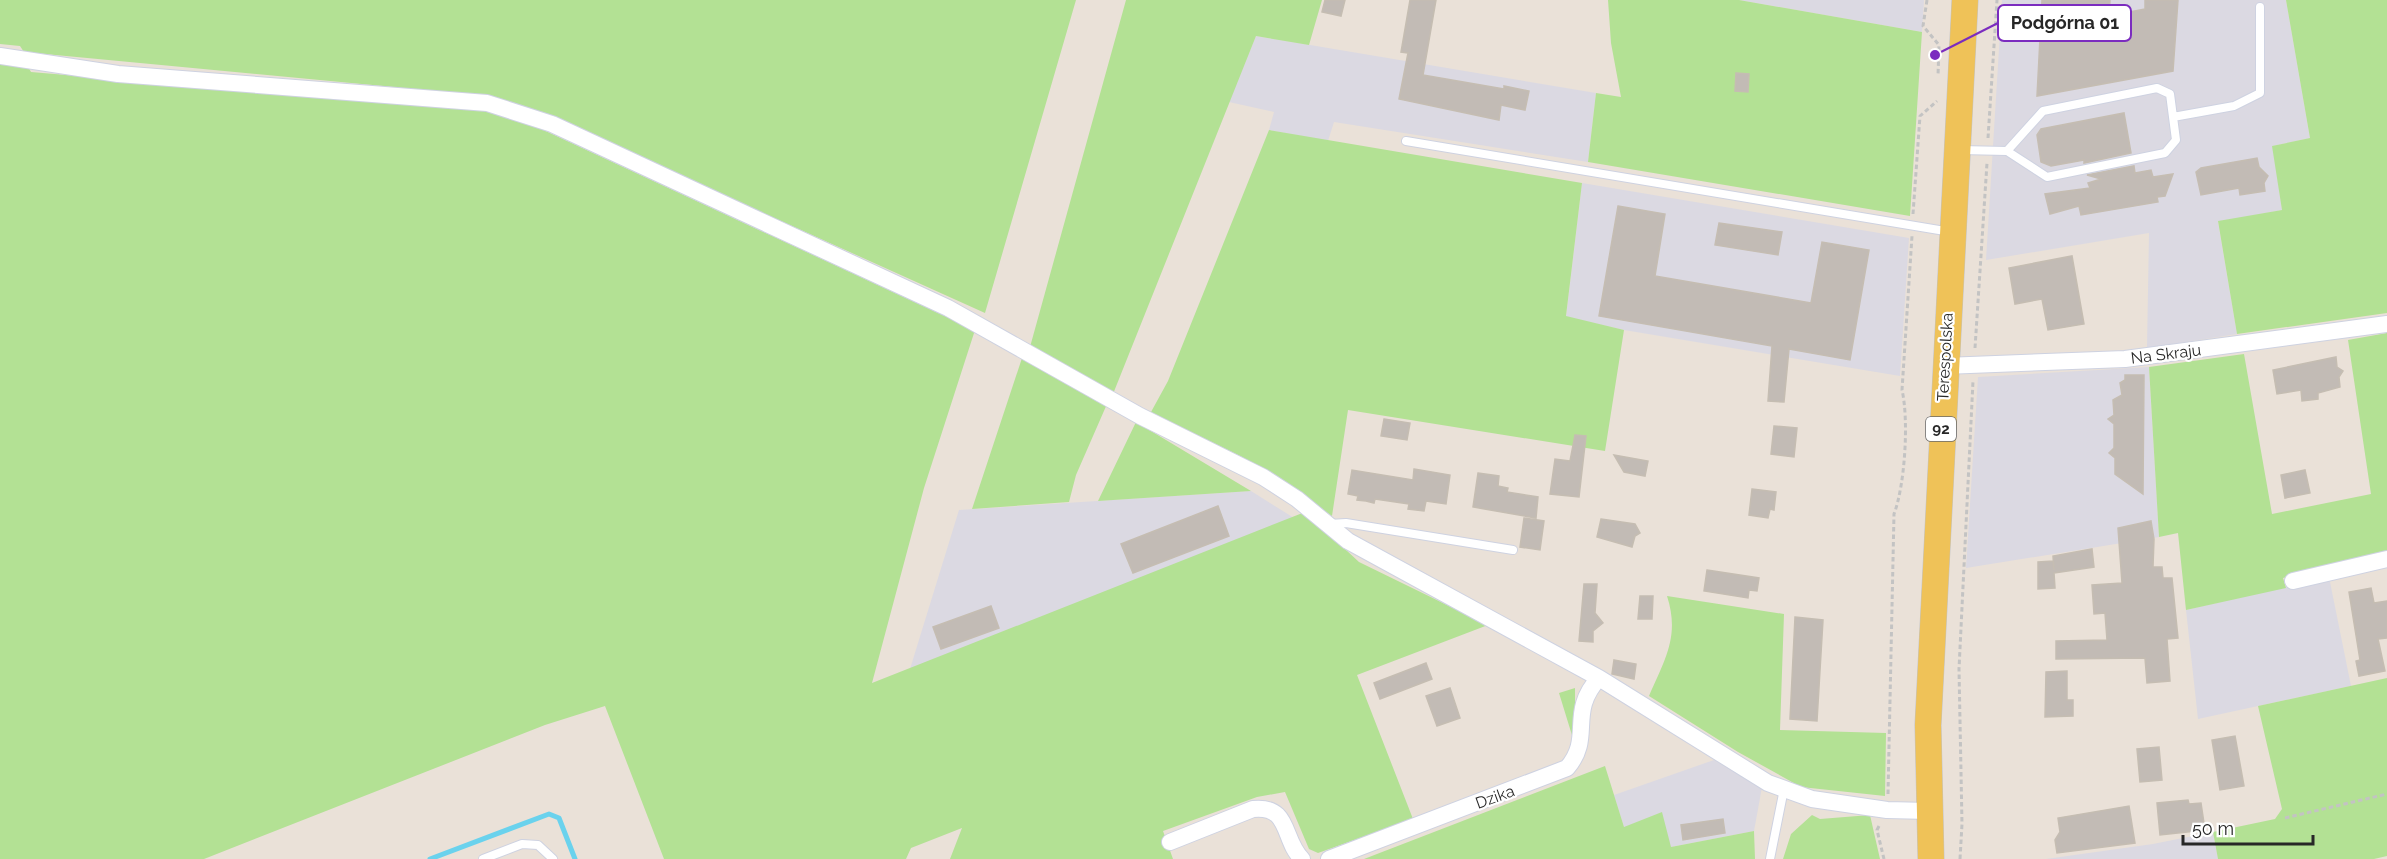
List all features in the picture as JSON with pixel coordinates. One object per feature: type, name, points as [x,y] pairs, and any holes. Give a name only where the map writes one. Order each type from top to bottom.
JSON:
[{"type":"main road","name":"Terespolska","points":[[1931,859],[1928,725],[1944,366],[1965,0]]},
{"type":"street","points":[[0,56],[118,74],[487,103],[552,124],[948,308],[1140,416],[1263,477],[1297,499],[1348,541],[1599,678],[1768,783],[1812,799],[1887,810],[1929,811]]},
{"type":"street","name":"Na Skraju","points":[[1944,366],[2130,359],[2387,324]]},
{"type":"street","points":[[2293,581],[2387,559]]},
{"type":"street","name":"Dzika","points":[[1329,859],[1567,768],[1580,749],[1581,706],[1587,691],[1599,678]]},
{"type":"street","points":[[1170,842],[1253,809],[1263,808],[1278,814],[1296,853],[1302,859]]},
{"type":"lane","points":[[2173,117],[2234,106],[2260,93],[2260,7]]},
{"type":"lane","points":[[1956,150],[2007,151],[2047,177],[2165,153],[2176,140],[2170,94],[2157,88],[2043,111],[2007,151]]},
{"type":"lane","points":[[1406,141],[1952,232]]},
{"type":"lane","points":[[1325,524],[1346,523],[1513,550]]},
{"type":"lane","points":[[1770,859],[1784,789]]},
{"type":"lane","points":[[483,859],[522,844],[538,845],[553,859]]},
{"type":"path","points":[[1927,0],[1923,26],[1939,45],[1938,80]]},
{"type":"path","points":[[1960,859],[1962,824],[1959,651],[1997,0]]},
{"type":"path","points":[[1884,859],[1877,830],[1887,810],[1894,514],[1900,499],[1906,409],[1902,390],[1920,116],[1937,102],[1938,91]]},
{"type":"path","points":[[2285,818],[2387,794]]},
{"type":"shaded area","points":[[1739,0],[1924,0],[1922,32]]},
{"type":"shaded area","points":[[2002,0],[2286,0],[2310,138],[2273,146],[2282,210],[2218,222],[2237,334],[2147,348],[2149,233],[1986,260]]},
{"type":"shaded area","points":[[1256,36],[1596,93],[1588,162],[1334,122],[1328,141],[1269,130],[1274,112],[1229,102]]},
{"type":"shaded area","points":[[1582,183],[1909,238],[1900,376],[1624,330],[1566,317]]},
{"type":"shaded area","points":[[2149,367],[2159,537],[1966,568],[1978,377]]},
{"type":"shaded area","points":[[1251,491],[1294,518],[910,669],[959,510]]},
{"type":"shaded area","points":[[2329,577],[2351,686],[2198,719],[2186,610]]},
{"type":"shaded area","points":[[1714,760],[1762,787],[1754,831],[1671,847],[1624,827],[1614,795]]},
{"type":"shaded area","points":[[2213,832],[2218,859],[2046,859],[2153,844]]},
{"type":"green space","points":[[0,0],[1076,0],[985,313],[537,111],[488,96],[24,52],[20,46],[0,44]]},
{"type":"green space","points":[[1126,0],[1322,0],[1309,45],[1256,36],[1113,394],[1030,347]]},
{"type":"green space","points":[[1608,0],[1739,0],[1922,32],[1910,216],[1588,162],[1596,93],[1621,97],[1611,43]]},
{"type":"green space","points":[[2286,0],[2387,0],[2387,313],[2237,334],[2218,221],[2282,210],[2272,146],[2310,138]]},
{"type":"green space","points":[[0,61],[27,65],[31,72],[486,111],[522,120],[975,330],[924,488],[872,683],[1305,512],[1359,562],[1488,625],[1357,675],[1413,819],[1318,853],[1309,849],[1285,792],[1257,797],[1163,831],[1173,859],[950,859],[962,828],[911,848],[906,859],[664,859],[605,706],[545,725],[204,859],[0,859]]},
{"type":"green space","points":[[1269,130],[1582,183],[1566,316],[1624,330],[1605,451],[1348,410],[1332,516],[1242,457],[1151,412],[1168,381]]},
{"type":"green space","points":[[2387,333],[2387,551],[2283,578],[2286,588],[2186,610],[2178,533],[2159,537],[2149,367],[2244,354],[2272,514],[2371,494],[2348,340]]},
{"type":"green space","points":[[1023,355],[1107,404],[1076,475],[1069,502],[972,509]]},
{"type":"green space","points":[[1136,422],[1251,491],[1098,501]]},
{"type":"green space","points":[[1667,596],[1784,614],[1780,730],[1886,733],[1885,796],[1801,787],[1738,752],[1649,696],[1669,647],[1672,623]]},
{"type":"green space","points":[[2387,678],[2387,856],[2374,859],[2218,859],[2213,832],[2275,819],[2282,809],[2258,706]]},
{"type":"green space","points":[[1575,688],[1575,745],[1559,693]]},
{"type":"green space","points":[[1605,766],[1624,827],[1662,812],[1671,847],[1754,831],[1755,859],[1364,859]]},
{"type":"green space","points":[[1812,815],[1820,819],[1870,815],[1880,859],[1783,859],[1791,834]]},
{"type":"building","points":[[1325,0],[1345,0],[1341,16],[1322,12]]},
{"type":"building","points":[[1410,0],[1436,0],[1423,75],[1529,91],[1525,110],[1501,105],[1499,120],[1399,99],[1408,53],[1401,52]]},
{"type":"building","points":[[2042,0],[2110,0],[2109,16],[2145,9],[2145,0],[2178,0],[2173,71],[2037,96]]},
{"type":"building","points":[[1736,73],[1749,74],[1748,92],[1735,91]]},
{"type":"building","points":[[2124,113],[2131,153],[2084,163],[2084,160],[2051,166],[2041,162],[2037,135],[2041,129]]},
{"type":"building","points":[[2257,158],[2259,167],[2268,176],[2264,183],[2265,191],[2240,195],[2239,188],[2201,195],[2196,172],[2201,168]]},
{"type":"building","points":[[2134,166],[2135,173],[2151,170],[2153,177],[2173,174],[2165,196],[2157,197],[2158,202],[2081,215],[2079,206],[2050,214],[2045,194],[2090,188],[2088,183],[2101,179],[2087,175]]},
{"type":"building","points":[[1618,206],[1665,214],[1655,276],[1811,303],[1822,242],[1869,250],[1850,360],[1789,349],[1784,402],[1768,401],[1772,346],[1599,316]]},
{"type":"building","points":[[1719,223],[1782,232],[1778,255],[1715,245]]},
{"type":"building","points":[[2072,256],[2084,324],[2048,330],[2042,299],[2015,304],[2009,268]]},
{"type":"building","points":[[2336,357],[2337,367],[2343,371],[2339,377],[2340,387],[2318,393],[2318,399],[2302,401],[2301,390],[2277,394],[2273,370]]},
{"type":"building","points":[[2125,375],[2144,375],[2143,494],[2115,474],[2115,458],[2109,453],[2114,448],[2114,424],[2108,419],[2114,415],[2113,400],[2122,395],[2120,383],[2125,380]]},
{"type":"building","points":[[1384,419],[1410,423],[1407,440],[1381,436]]},
{"type":"building","points":[[1774,426],[1797,428],[1794,457],[1771,454]]},
{"type":"building","points":[[1575,435],[1586,436],[1579,497],[1550,494],[1555,459],[1570,461]]},
{"type":"building","points":[[1614,455],[1648,461],[1645,476],[1624,472]]},
{"type":"building","points":[[1414,469],[1450,475],[1446,504],[1426,501],[1424,511],[1408,509],[1409,504],[1375,499],[1374,503],[1357,500],[1358,496],[1348,494],[1352,470],[1413,480]]},
{"type":"building","points":[[2305,470],[2310,493],[2285,498],[2281,475]]},
{"type":"building","points":[[1478,473],[1499,476],[1498,486],[1508,488],[1507,492],[1538,497],[1536,518],[1473,507]]},
{"type":"building","points":[[1752,489],[1776,492],[1774,510],[1770,509],[1768,518],[1749,515]]},
{"type":"building","points":[[1218,506],[1229,536],[1133,573],[1121,544]]},
{"type":"building","points":[[1524,518],[1544,521],[1540,550],[1520,547]]},
{"type":"building","points":[[1601,519],[1635,524],[1640,533],[1635,536],[1632,547],[1597,537]]},
{"type":"building","points":[[2151,521],[2154,539],[2153,567],[2162,567],[2163,578],[2172,578],[2178,638],[2167,639],[2170,681],[2147,683],[2145,658],[2056,659],[2056,641],[2107,640],[2105,613],[2094,614],[2092,585],[2122,583],[2118,528]]},
{"type":"building","points":[[2092,549],[2094,567],[2054,573],[2055,588],[2038,589],[2038,562],[2053,561],[2054,570],[2053,556]]},
{"type":"building","points":[[1707,570],[1759,578],[1757,591],[1749,590],[1748,598],[1704,591]]},
{"type":"building","points":[[1584,584],[1597,584],[1595,613],[1603,623],[1593,631],[1593,642],[1579,641]]},
{"type":"building","points":[[2371,588],[2374,603],[2387,601],[2387,638],[2378,639],[2385,671],[2359,676],[2356,661],[2360,660],[2349,592]]},
{"type":"building","points":[[1640,596],[1653,596],[1652,619],[1638,619]]},
{"type":"building","points":[[991,606],[999,628],[941,649],[933,627]]},
{"type":"building","points":[[1795,617],[1823,620],[1817,721],[1790,719]]},
{"type":"building","points":[[1614,660],[1636,664],[1634,679],[1612,674]]},
{"type":"building","points":[[1426,663],[1432,679],[1380,699],[1374,683]]},
{"type":"building","points":[[2067,671],[2067,700],[2073,700],[2073,716],[2045,717],[2046,672]]},
{"type":"building","points":[[1450,688],[1460,718],[1437,726],[1426,696]]},
{"type":"building","points":[[2235,736],[2244,786],[2220,790],[2212,740]]},
{"type":"building","points":[[2159,747],[2162,780],[2140,782],[2137,749]]},
{"type":"building","points":[[2188,800],[2189,804],[2201,803],[2205,830],[2160,835],[2157,803]]},
{"type":"building","points":[[2129,806],[2135,843],[2057,853],[2055,840],[2060,832],[2058,818]]},
{"type":"building","points":[[1723,819],[1725,833],[1683,840],[1681,825]]},
{"type":"waterway","points":[[430,859],[549,814],[559,818],[575,859]]},
{"type":"place","name":"Podgórna 01","points":[[1935,55]]}]
